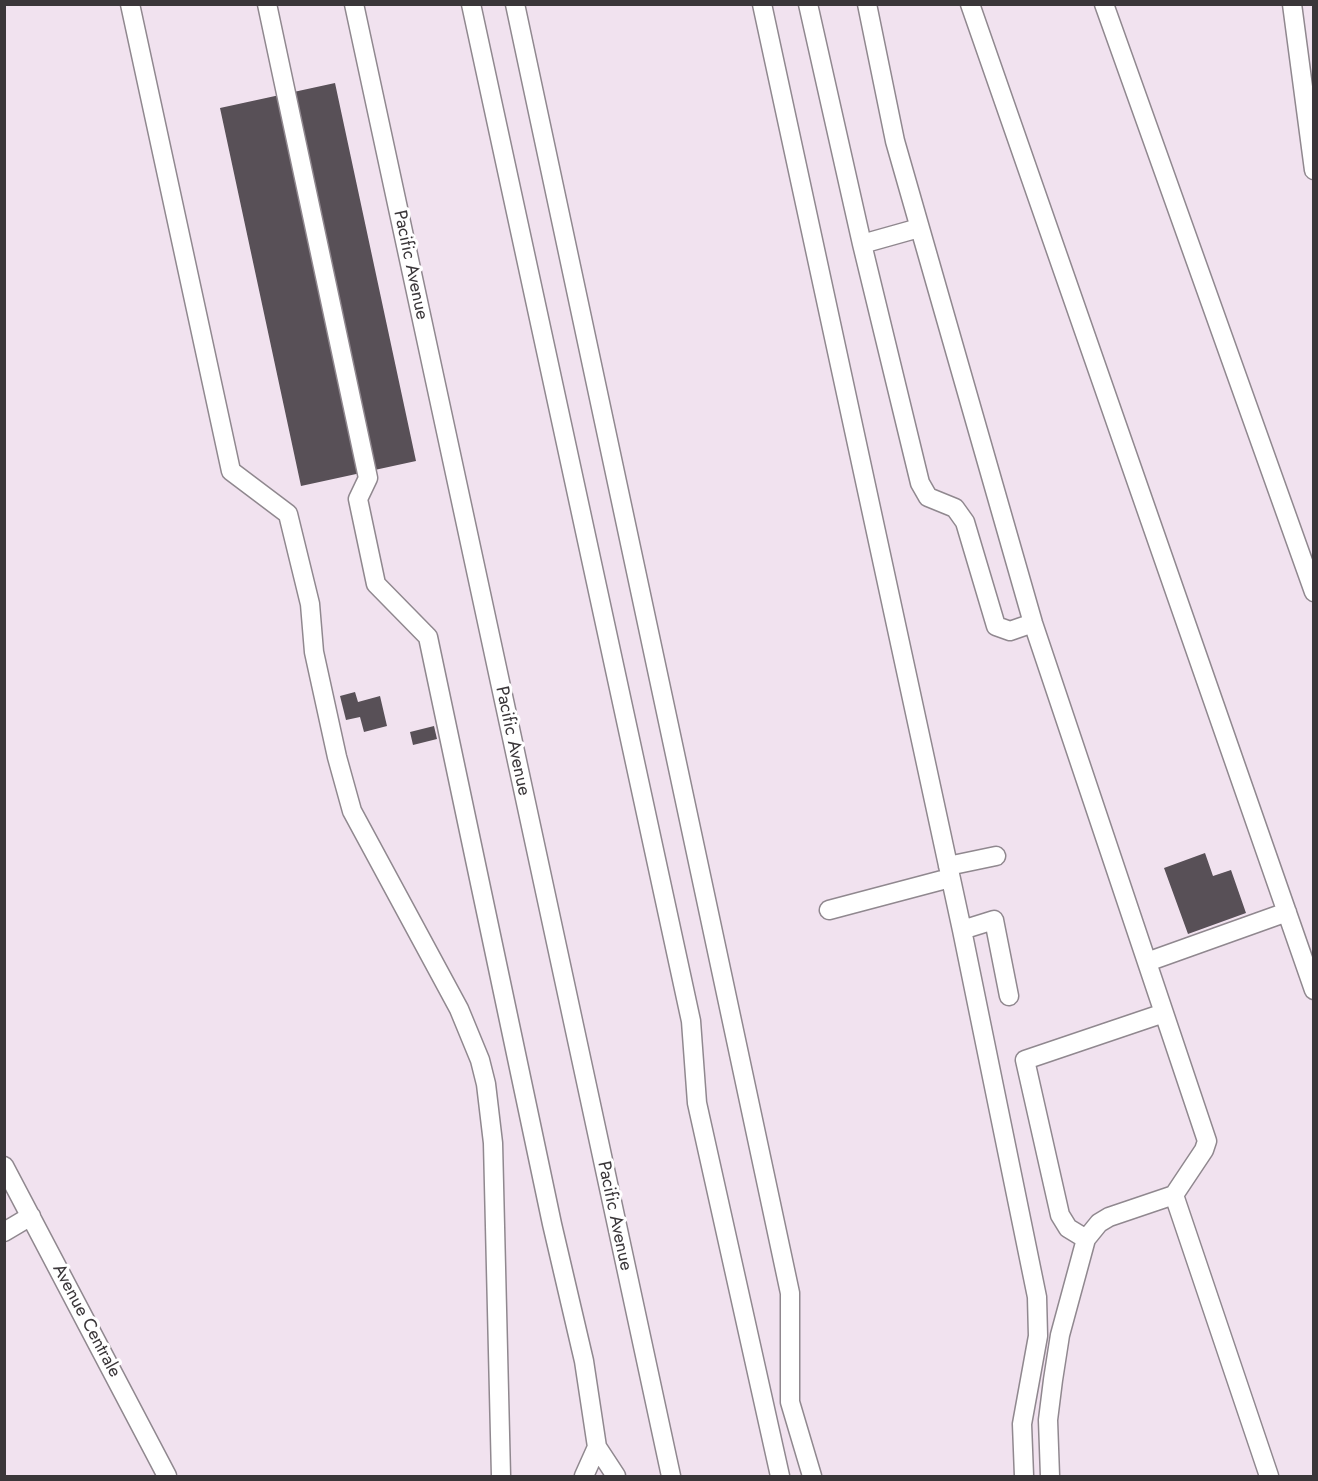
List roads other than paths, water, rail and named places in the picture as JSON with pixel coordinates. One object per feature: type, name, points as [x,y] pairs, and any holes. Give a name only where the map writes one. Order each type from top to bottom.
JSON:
[{"type":"street","points":[[130,4],[231,471],[288,514],[309,604],[314,652],[337,757],[352,811],[459,1009],[482,1068],[493,1143],[501,1476]]},
{"type":"street","points":[[267,4],[368,478],[358,499],[376,584],[428,637],[549,1213],[584,1361],[597,1447],[616,1476]]},
{"type":"street","name":"Pacific Avenue","points":[[354,4],[671,1476]]},
{"type":"street","points":[[471,4],[691,1021],[697,1102],[780,1476]]},
{"type":"street","points":[[515,4],[790,1293],[790,1402],[812,1476]]},
{"type":"street","points":[[762,4],[962,930],[1037,1297],[1038,1336],[1022,1424],[1024,1476]]},
{"type":"street","points":[[808,4],[862,244],[922,488],[931,499],[955,508],[964,522],[996,626],[1010,631],[1033,623]]},
{"type":"street","points":[[867,4],[885,104],[1033,623],[1207,1141],[1204,1150],[1174,1195],[1109,1217],[1099,1223],[1086,1239],[1060,1335],[1053,1380],[1048,1420],[1050,1476]]},
{"type":"street","points":[[970,4],[1314,990]]},
{"type":"street","points":[[1104,4],[1314,592]]},
{"type":"street","points":[[1292,4],[1314,170]]},
{"type":"street","points":[[862,244],[919,228]]},
{"type":"street","points":[[829,910],[996,856]]},
{"type":"street","points":[[1146,962],[1287,912]]},
{"type":"street","points":[[962,930],[994,920],[1009,996]]},
{"type":"street","points":[[1086,1239],[1068,1228],[1060,1215],[1025,1060],[1164,1012]]},
{"type":"street","name":"Avenue Centrale","points":[[4,1166],[167,1476]]},
{"type":"street","points":[[1174,1195],[1269,1476]]},
{"type":"street","points":[[4,1232],[31,1216]]},
{"type":"street","points":[[584,1476],[597,1447]]}]
